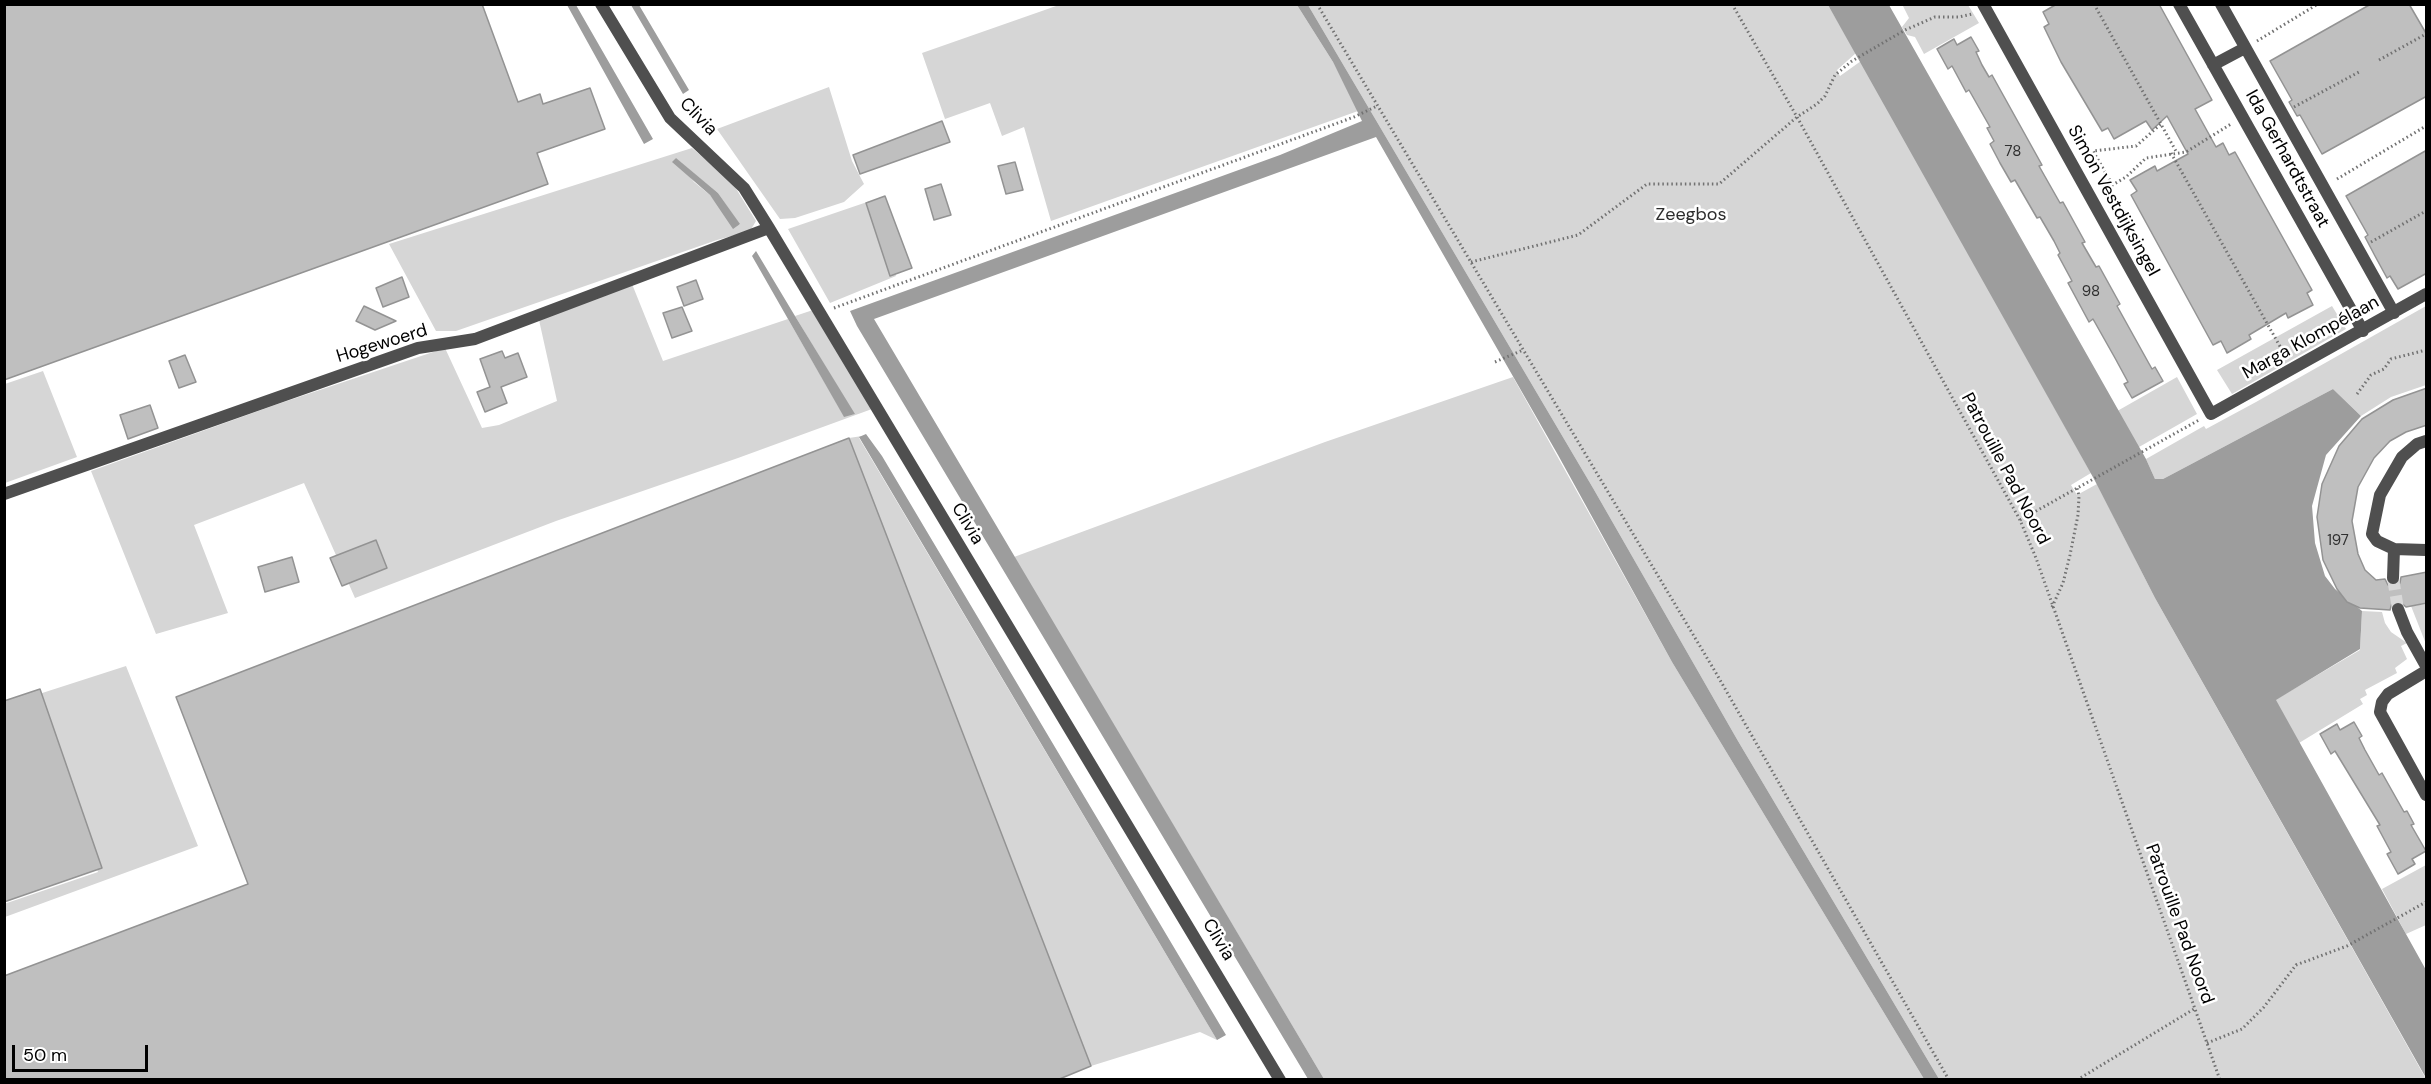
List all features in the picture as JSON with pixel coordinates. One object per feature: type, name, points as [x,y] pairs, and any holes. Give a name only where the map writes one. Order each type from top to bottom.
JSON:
[{"type":"street","name":"Clivia","points":[[601,4],[670,118],[744,188],[1280,1080]]},
{"type":"street","name":"Ida Gerhardtstraat","points":[[2179,4],[2363,330]]},
{"type":"street","name":"Ida Gerhardtstraat","points":[[2221,4],[2325,186],[2394,313]]},
{"type":"street","name":"Simon Vestdijksingel","points":[[1984,8],[2212,413]]},
{"type":"street","points":[[2213,65],[2245,48]]},
{"type":"street","name":"Hogewoerd","points":[[4,494],[418,348],[475,339],[769,228]]},
{"type":"street","name":"Marga Klompélaan","points":[[2212,413],[2427,294]]},
{"type":"street","points":[[2427,441],[2417,444],[2402,457],[2380,495],[2372,534],[2377,542],[2394,549],[2427,550]]},
{"type":"street","points":[[2393,578],[2394,549]]},
{"type":"street","points":[[2398,609],[2407,632],[2427,669],[2388,694],[2382,702],[2380,712],[2427,795]]},
{"type":"path","points":[[1317,4],[1716,673],[1949,1080]]},
{"type":"path","name":"Patrouille Pad Noord","points":[[1732,4],[2020,520],[2036,558],[2220,1080]]},
{"type":"path","points":[[2094,4],[2177,153]]},
{"type":"path","points":[[2245,48],[2318,4]]},
{"type":"path","points":[[1471,262],[1578,235],[1647,184],[1719,184],[1825,96],[1835,75],[1852,61],[1905,30],[1935,17],[1959,17],[1984,8]]},
{"type":"path","points":[[2379,60],[2427,34]]},
{"type":"path","points":[[2283,114],[2359,72]]},
{"type":"path","points":[[821,313],[1354,117],[1377,106]]},
{"type":"path","points":[[2091,197],[2126,177],[2146,158],[2186,152],[2243,117]]},
{"type":"path","points":[[2113,185],[2093,151],[2136,146],[2161,124]]},
{"type":"path","points":[[2325,186],[2427,126]]},
{"type":"path","points":[[2171,153],[2293,369]]},
{"type":"path","points":[[2358,248],[2427,211]]},
{"type":"path","points":[[1496,362],[1523,350]]},
{"type":"path","points":[[2357,394],[2371,375],[2384,369],[2391,359],[2427,350]]},
{"type":"path","points":[[2020,520],[2212,413]]},
{"type":"path","points":[[2052,608],[2063,583],[2070,555],[2078,515],[2077,488]]},
{"type":"path","points":[[2207,1043],[2241,1029],[2264,1007],[2296,965],[2347,946],[2427,902]]},
{"type":"path","points":[[2077,1080],[2194,1008]]},
{"type":"green space","points":[[1902,4],[1968,5],[1979,23],[1924,54],[1915,37],[1907,35],[1902,27],[1909,18]]},
{"type":"green space","points":[[1059,5],[1297,5],[1333,62],[1358,111],[1051,221],[1024,127],[1002,136],[990,103],[945,119],[922,53]]},
{"type":"green space","name":"Zeegbos","points":[[1308,5],[1828,5],[1856,53],[1837,70],[1840,76],[1861,61],[2091,473],[2071,485],[2077,495],[2097,484],[2155,598],[2426,1079],[1939,1079],[1738,741],[1593,488]]},
{"type":"green space","points":[[829,87],[852,161],[864,184],[844,202],[795,218],[780,219],[717,129]]},
{"type":"green space","points":[[692,148],[732,182],[756,221],[750,231],[717,240],[456,331],[436,331],[389,244]],"holes":[[[675,158],[718,193],[740,225],[694,182]]]},
{"type":"green space","points":[[870,201],[896,276],[830,303],[788,229]]},
{"type":"green space","points":[[632,284],[663,361],[788,319],[844,416],[854,414],[795,316],[816,309],[872,409],[556,521],[355,598],[304,483],[194,525],[228,613],[156,634],[91,471],[275,405],[445,348],[482,428],[499,425],[557,401],[539,320]]},
{"type":"green space","points":[[2332,306],[2346,329],[2232,394],[2217,370]]},
{"type":"green space","points":[[2426,306],[2426,385],[2391,397],[2361,416],[2333,389],[2163,479],[2155,479],[2146,459],[2204,426],[2206,429],[2256,402]]},
{"type":"green space","points":[[43,371],[77,457],[5,483],[5,384]]},
{"type":"green space","points":[[1513,377],[1672,662],[1924,1079],[1324,1079],[1014,557],[1325,442]]},
{"type":"green space","points":[[2177,377],[2197,414],[2132,451],[2112,414]]},
{"type":"green space","points":[[862,436],[859,438],[1217,1040],[1200,1032],[1091,1066],[849,438]]},
{"type":"green space","points":[[2426,604],[2426,644],[2411,606]]},
{"type":"green space","points":[[2362,611],[2382,612],[2391,632],[2407,643],[2401,646],[2407,659],[2395,668],[2397,673],[2365,690],[2367,695],[2360,699],[2363,704],[2299,743],[2275,700],[2360,650]]},
{"type":"green space","points":[[126,666],[198,846],[5,917],[4,904],[98,872],[82,826],[5,705]]},
{"type":"green space","points":[[2426,865],[2426,925],[2406,934],[2382,889]]},
{"type":"shaded area","points":[[567,5],[576,5],[653,139],[644,144]]},
{"type":"shaded area","points":[[631,5],[639,5],[689,90],[683,94]]},
{"type":"shaded area","points":[[1297,5],[1308,5],[1593,488],[1738,741],[1939,1079],[1924,1079],[1672,662],[1558,455],[1376,137],[874,319],[1324,1079],[1308,1079],[857,326],[850,311],[1280,155],[1362,121],[1333,62]]},
{"type":"shaded area","points":[[1828,5],[1889,5],[2146,459],[2155,479],[2163,479],[2333,389],[2361,416],[2326,455],[2312,506],[2315,543],[2325,576],[2335,589],[2362,611],[2360,649],[2276,700],[2426,970],[2426,1078],[2155,598],[2094,479]]},
{"type":"shaded area","points":[[676,158],[718,193],[740,224],[733,229],[710,195],[672,162]]},
{"type":"shaded area","points":[[756,251],[855,414],[844,417],[752,256]]},
{"type":"shaded area","points":[[866,434],[882,456],[1226,1035],[1217,1040],[859,437]]},
{"type":"building","points":[[4,4],[482,4],[518,102],[540,94],[543,104],[590,88],[605,129],[537,153],[548,184],[4,380]]},
{"type":"building","points":[[2057,4],[2159,4],[2212,100],[2195,109],[2216,147],[2223,143],[2229,155],[2235,152],[2312,290],[2307,293],[2313,305],[2288,318],[2286,313],[2249,335],[2251,339],[2227,353],[2221,341],[2213,345],[2131,195],[2137,191],[2130,180],[2155,166],[2157,171],[2188,154],[2167,116],[2152,130],[2146,121],[2114,139],[2108,128],[2102,131],[2061,62],[2044,27],[2049,24],[2043,12]]},
{"type":"building","points":[[2371,4],[2409,4],[2427,35],[2427,96],[2322,154],[2300,115],[2297,116],[2289,102],[2292,100],[2270,61]]},
{"type":"building","points":[[1971,37],[1979,51],[1976,52],[1982,65],[1989,77],[1992,75],[2042,165],[2039,166],[2060,203],[2063,202],[2085,242],[2082,243],[2096,267],[2099,266],[2120,304],[2117,306],[2152,369],[2155,367],[2163,381],[2132,398],[2124,384],[2128,382],[2115,358],[2093,319],[2089,322],[2068,283],[2072,281],[2058,255],[2060,253],[2054,241],[2040,217],[2037,218],[2015,180],[2011,182],[1990,144],[1994,141],[1987,128],[1990,127],[1969,90],[1966,92],[1952,66],[1948,69],[1937,49],[1954,39],[1957,45]]},
{"type":"building","points":[[942,121],[950,142],[860,174],[853,155]]},
{"type":"building","points":[[2427,150],[2427,273],[2398,289],[2390,276],[2387,278],[2365,237],[2368,235],[2346,196]]},
{"type":"building","points":[[1015,162],[1023,190],[1006,194],[998,166]]},
{"type":"building","points":[[941,184],[951,215],[934,220],[925,189]]},
{"type":"building","points":[[885,196],[912,268],[890,276],[866,203]]},
{"type":"building","points":[[402,277],[409,297],[383,307],[376,288]]},
{"type":"building","points":[[696,280],[703,299],[684,306],[677,287]]},
{"type":"building","points":[[364,306],[396,321],[375,330],[356,321]]},
{"type":"building","points":[[682,307],[692,331],[672,338],[663,313]]},
{"type":"building","points":[[502,351],[505,358],[518,353],[527,377],[501,387],[507,403],[485,412],[477,392],[490,387],[480,359]]},
{"type":"building","points":[[185,355],[196,382],[179,388],[169,361]]},
{"type":"building","points":[[2427,388],[2427,425],[2406,432],[2390,441],[2374,458],[2358,487],[2352,521],[2358,554],[2365,570],[2376,580],[2385,579],[2388,585],[2392,586],[2400,583],[2401,577],[2427,572],[2427,603],[2406,607],[2399,601],[2392,603],[2390,610],[2360,608],[2347,602],[2337,589],[2323,560],[2317,517],[2322,484],[2339,446],[2362,419],[2393,400]]},
{"type":"building","points":[[150,405],[158,428],[128,439],[120,415]]},
{"type":"building","points":[[849,438],[1091,1066],[1057,1080],[4,1080],[4,976],[248,884],[176,697]]},
{"type":"building","points":[[376,540],[387,568],[342,586],[330,558]]},
{"type":"building","points":[[292,557],[299,582],[265,592],[258,567]]},
{"type":"building","points":[[40,689],[102,868],[4,902],[4,701]]},
{"type":"building","points":[[2354,722],[2362,736],[2359,738],[2365,750],[2379,775],[2382,773],[2404,812],[2407,811],[2414,824],[2411,825],[2426,851],[2412,859],[2415,864],[2398,874],[2387,854],[2391,852],[2377,826],[2380,825],[2335,751],[2331,754],[2320,734],[2337,724],[2340,730]]},
{"type":"tunnel","points":[[2393,578],[2398,609]]}]
